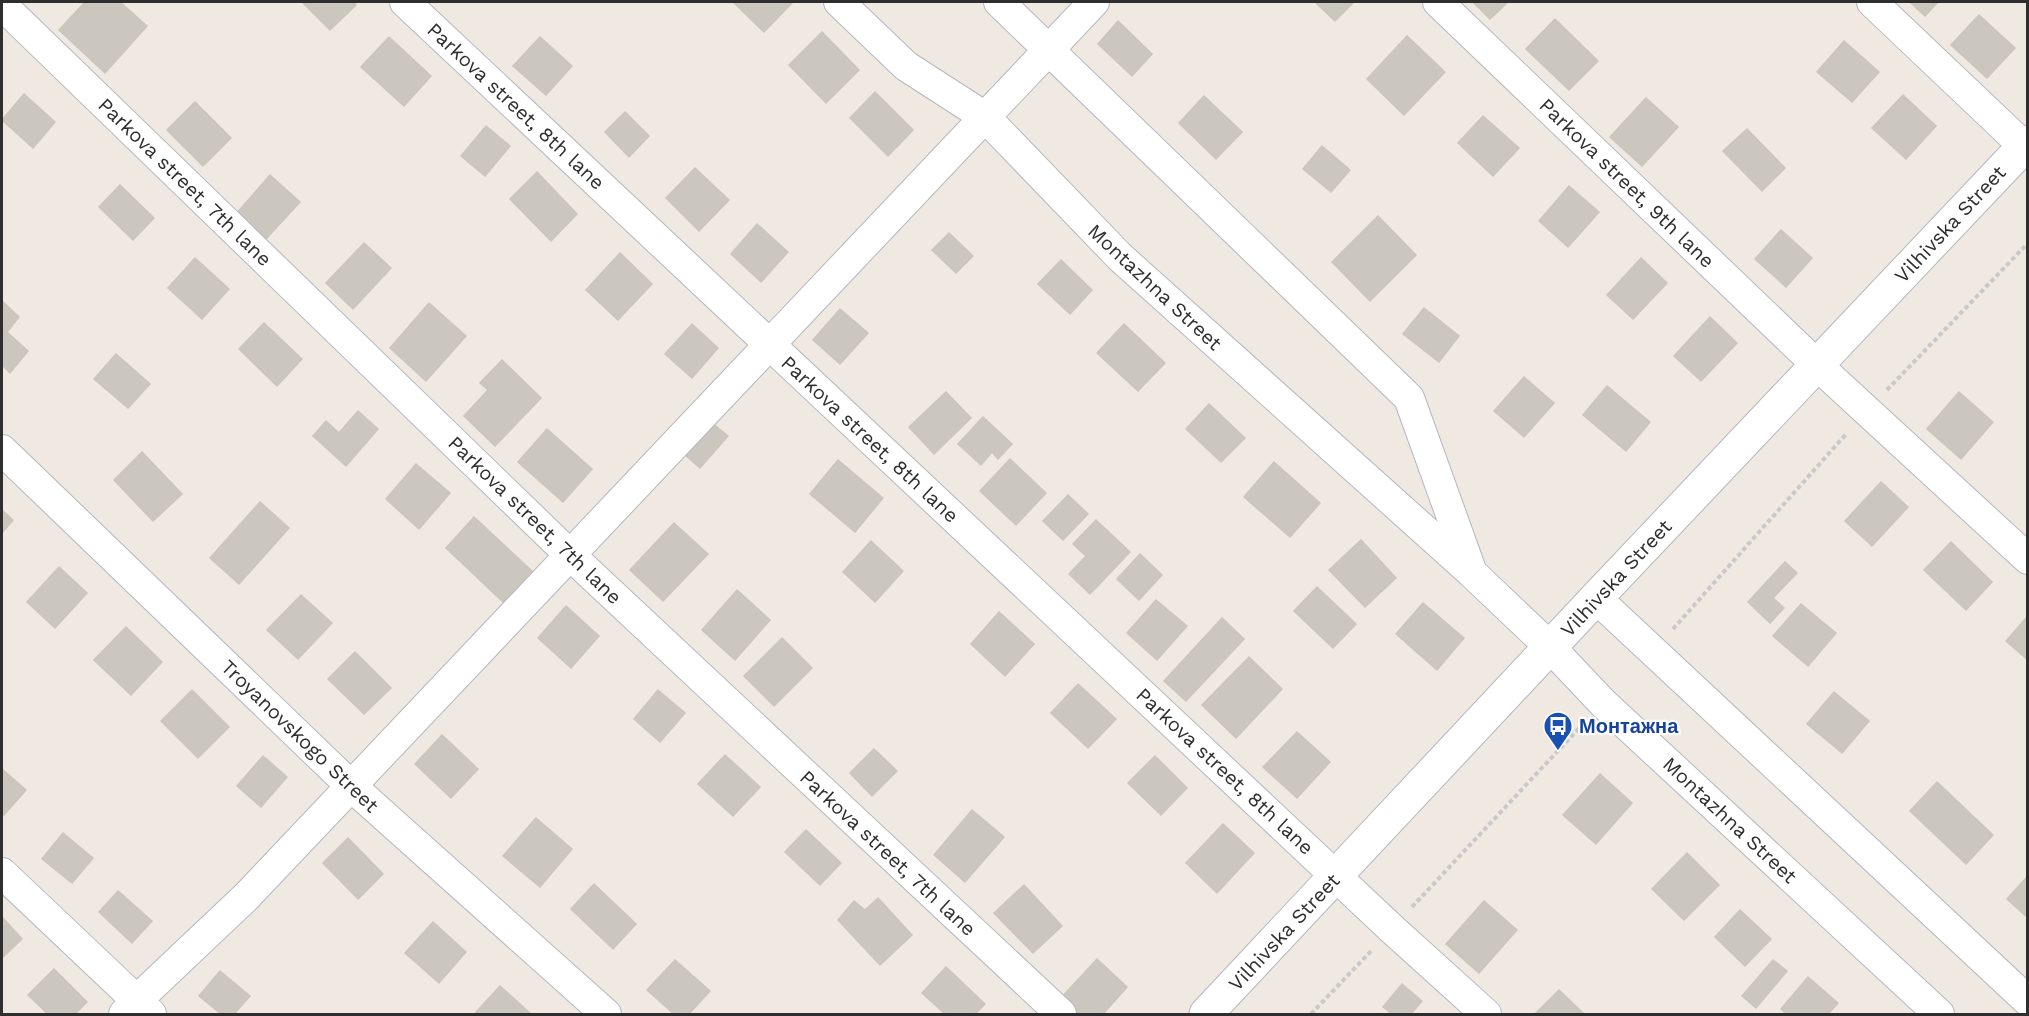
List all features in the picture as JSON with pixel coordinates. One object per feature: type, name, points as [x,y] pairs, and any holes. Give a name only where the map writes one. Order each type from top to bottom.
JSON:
[{"type":"street","name":"Parkova street, 8th lane","points":[[405,2],[1486,1014]]},
{"type":"street","name":"Montazhna Street","points":[[839,2],[906,66],[985,117],[1120,257],[1472,573],[1551,648],[1603,703],[1939,1014]]},
{"type":"street","name":"Montazhna Street","points":[[999,2],[1050,48],[1409,398],[1472,573]]},
{"type":"street","points":[[2,873],[137,1010],[1094,2]]},
{"type":"street","name":"Parkova street, 9th lane","points":[[1438,2],[1817,365],[2028,559]]},
{"type":"street","points":[[1872,2],[2026,146]]},
{"type":"street","name":"Parkova street, 7th lane","points":[[12,14],[570,555],[1061,1014]]},
{"type":"street","name":"Vilhivska Street","points":[[1206,1014],[1596,598],[2026,146]]},
{"type":"street","name":"Troyanovskogo Street","points":[[2,450],[351,786],[606,1014]]},
{"type":"street","points":[[1596,598],[2028,1002]]},
{"type":"building","points":[[85,2],[120,2],[147,26],[105,73],[59,30]]},
{"type":"building","points":[[302,2],[353,2],[356,5],[330,30]]},
{"type":"building","points":[[733,2],[790,2],[792,3],[764,32]]},
{"type":"building","points":[[1315,2],[1354,2],[1335,21]]},
{"type":"building","points":[[1473,2],[1508,2],[1490,19]]},
{"type":"building","points":[[1910,2],[1938,2],[1925,16]]},
{"type":"building","points":[[1979,15],[2015,48],[1987,78],[1951,45]]},
{"type":"building","points":[[1555,19],[1598,61],[1569,90],[1526,49]]},
{"type":"building","points":[[1118,21],[1152,54],[1132,76],[1098,44]]},
{"type":"building","points":[[822,32],[859,70],[826,103],[789,65]]},
{"type":"building","points":[[1407,36],[1445,72],[1404,115],[1367,79]]},
{"type":"building","points":[[389,37],[431,76],[404,106],[361,67]]},
{"type":"building","points":[[540,37],[572,66],[546,95],[513,66]]},
{"type":"building","points":[[1844,41],[1879,72],[1852,102],[1817,72]]},
{"type":"building","points":[[875,92],[913,130],[888,156],[850,118]]},
{"type":"building","points":[[24,94],[55,122],[33,148],[2,120]]},
{"type":"building","points":[[1903,95],[1936,126],[1906,159],[1872,128]]},
{"type":"building","points":[[1204,96],[1242,132],[1216,159],[1179,123]]},
{"type":"building","points":[[1646,98],[1678,127],[1642,166],[1610,137]]},
{"type":"building","points":[[195,102],[231,138],[203,166],[167,130]]},
{"type":"building","points":[[625,112],[649,136],[629,157],[605,132]]},
{"type":"building","points":[[1483,116],[1519,148],[1493,176],[1458,143]]},
{"type":"building","points":[[486,126],[510,146],[485,176],[461,156]]},
{"type":"building","points":[[1747,129],[1785,168],[1762,191],[1723,151]]},
{"type":"building","points":[[1322,146],[1350,170],[1331,192],[1303,169]]},
{"type":"building","points":[[695,168],[729,200],[699,231],[666,198]]},
{"type":"building","points":[[537,172],[577,214],[551,241],[510,199]]},
{"type":"building","points":[[270,175],[300,202],[265,240],[236,214]]},
{"type":"building","points":[[120,185],[154,218],[133,240],[99,207]]},
{"type":"building","points":[[1569,186],[1599,212],[1568,247],[1539,221]]},
{"type":"building","points":[[1378,216],[1416,255],[1370,301],[1332,262]]},
{"type":"building","points":[[757,224],[788,252],[761,282],[731,254]]},
{"type":"building","points":[[1781,230],[1812,258],[1786,287],[1755,259]]},
{"type":"building","points":[[949,233],[973,256],[956,273],[932,250]]},
{"type":"building","points":[[364,243],[391,268],[353,309],[326,283]]},
{"type":"building","points":[[620,253],[652,284],[618,320],[586,290]]},
{"type":"building","points":[[195,258],[229,289],[202,319],[168,288]]},
{"type":"building","points":[[1641,258],[1667,283],[1633,319],[1607,295]]},
{"type":"building","points":[[1061,260],[1092,290],[1070,314],[1038,284]]},
{"type":"building","points":[[2,301],[19,317],[7,332],[28,351],[10,373],[2,365]]},
{"type":"building","points":[[429,303],[466,336],[426,381],[390,348]]},
{"type":"building","points":[[1424,308],[1459,336],[1439,362],[1403,334]]},
{"type":"building","points":[[840,309],[868,333],[840,364],[813,340]]},
{"type":"building","points":[[1710,317],[1737,343],[1701,381],[1674,356]]},
{"type":"building","points":[[264,323],[302,359],[277,386],[239,349]]},
{"type":"building","points":[[692,324],[718,348],[692,378],[665,354]]},
{"type":"building","points":[[1124,324],[1165,363],[1138,391],[1097,353]]},
{"type":"building","points":[[116,354],[150,384],[128,408],[94,379]]},
{"type":"building","points":[[502,360],[541,398],[495,446],[464,416],[488,390],[480,383]]},
{"type":"building","points":[[1524,377],[1554,403],[1524,437],[1494,411]]},
{"type":"building","points":[[1607,386],[1650,422],[1626,451],[1583,415]]},
{"type":"building","points":[[946,392],[971,418],[934,454],[909,427]]},
{"type":"building","points":[[1959,392],[1993,422],[1961,459],[1927,429]]},
{"type":"building","points":[[1209,404],[1245,438],[1221,462],[1186,429]]},
{"type":"building","points":[[358,411],[378,429],[346,466],[313,436],[326,421],[339,433]]},
{"type":"building","points":[[983,417],[1012,444],[998,459],[992,452],[981,465],[958,444]]},
{"type":"building","points":[[711,422],[728,436],[700,468],[684,454]]},
{"type":"building","points":[[547,429],[592,469],[563,502],[518,462]]},
{"type":"building","points":[[142,452],[182,494],[153,521],[114,480]]},
{"type":"building","points":[[1010,459],[1046,493],[1016,525],[980,491]]},
{"type":"building","points":[[838,460],[883,498],[855,532],[810,494]]},
{"type":"building","points":[[1274,462],[1320,503],[1290,537],[1244,497]]},
{"type":"building","points":[[416,464],[450,493],[419,529],[386,499]]},
{"type":"building","points":[[1881,482],[1908,507],[1872,546],[1845,521]]},
{"type":"building","points":[[1068,495],[1088,514],[1063,540],[1043,521]]},
{"type":"building","points":[[260,502],[289,528],[239,584],[210,558]]},
{"type":"building","points":[[2,510],[13,520],[2,533]]},
{"type":"building","points":[[474,517],[532,571],[503,602],[446,548]]},
{"type":"building","points":[[1096,520],[1130,552],[1090,594],[1069,574],[1086,556],[1073,544]]},
{"type":"building","points":[[674,523],[708,554],[663,601],[630,570]]},
{"type":"building","points":[[1361,540],[1396,578],[1365,607],[1329,570]]},
{"type":"building","points":[[871,541],[903,571],[875,602],[843,572]]},
{"type":"building","points":[[1951,542],[1992,582],[1966,610],[1924,570]]},
{"type":"building","points":[[1140,554],[1162,575],[1139,600],[1117,579]]},
{"type":"building","points":[[1785,562],[1797,573],[1773,598],[1784,608],[1770,623],[1748,602]]},
{"type":"building","points":[[59,567],[87,593],[55,628],[27,602]]},
{"type":"building","points":[[1317,587],[1356,624],[1333,648],[1294,611]]},
{"type":"building","points":[[737,590],[770,620],[735,660],[702,630]]},
{"type":"building","points":[[301,595],[332,623],[298,659],[267,630]]},
{"type":"building","points":[[1156,600],[1187,626],[1157,660],[1127,633]]},
{"type":"building","points":[[1423,603],[1464,638],[1437,670],[1396,634]]},
{"type":"building","points":[[1801,604],[1836,633],[1808,666],[1773,636]]},
{"type":"building","points":[[566,606],[599,636],[571,668],[538,638]]},
{"type":"building","points":[[999,612],[1034,644],[1005,676],[971,644]]},
{"type":"building","points":[[1222,618],[1244,639],[1186,701],[1164,681]]},
{"type":"building","points":[[2028,618],[2028,660],[2006,641]]},
{"type":"building","points":[[126,627],[162,662],[131,695],[94,660]]},
{"type":"building","points":[[782,638],[812,668],[774,706],[744,676]]},
{"type":"building","points":[[355,652],[391,688],[364,714],[328,679]]},
{"type":"building","points":[[1249,657],[1282,689],[1236,738],[1202,705]]},
{"type":"building","points":[[1078,684],[1116,719],[1088,748],[1051,713]]},
{"type":"building","points":[[192,690],[229,727],[198,758],[161,721]]},
{"type":"building","points":[[658,690],[685,713],[660,742],[634,719]]},
{"type":"building","points":[[1834,692],[1869,721],[1842,753],[1807,724]]},
{"type":"building","points":[[1297,732],[1330,762],[1297,798],[1263,767]]},
{"type":"building","points":[[442,735],[478,769],[451,798],[415,764]]},
{"type":"building","points":[[874,749],[897,771],[872,796],[850,773]]},
{"type":"building","points":[[725,755],[760,787],[733,816],[698,784]]},
{"type":"building","points":[[263,756],[287,777],[261,807],[237,786]]},
{"type":"building","points":[[1155,756],[1187,788],[1161,815],[1128,783]]},
{"type":"building","points":[[2,769],[26,790],[4,815],[2,813]]},
{"type":"building","points":[[1600,774],[1632,803],[1596,844],[1563,815]]},
{"type":"building","points":[[1937,782],[1993,835],[1966,864],[1910,811]]},
{"type":"building","points":[[972,810],[1004,837],[965,882],[934,855]]},
{"type":"building","points":[[536,818],[572,849],[540,887],[503,856]]},
{"type":"building","points":[[1223,824],[1254,853],[1217,893],[1186,863]]},
{"type":"building","points":[[806,830],[841,863],[820,885],[785,852]]},
{"type":"building","points":[[63,833],[93,858],[72,883],[42,859]]},
{"type":"building","points":[[348,838],[383,874],[358,899],[323,863]]},
{"type":"building","points":[[1687,853],[1719,885],[1684,920],[1652,889]]},
{"type":"building","points":[[2028,876],[2028,918],[2007,899]]},
{"type":"building","points":[[594,884],[636,924],[613,949],[571,909]]},
{"type":"building","points":[[1024,885],[1062,926],[1033,953],[994,913]]},
{"type":"building","points":[[118,891],[152,921],[132,943],[99,912]]},
{"type":"building","points":[[878,898],[912,935],[880,965],[838,920],[854,901],[865,910]]},
{"type":"building","points":[[1484,901],[1517,930],[1479,973],[1446,944]]},
{"type":"building","points":[[1740,910],[1771,939],[1745,966],[1715,937]]},
{"type":"building","points":[[2,917],[22,939],[2,958]]},
{"type":"building","points":[[433,922],[466,952],[439,983],[405,953]]},
{"type":"building","points":[[1097,959],[1127,987],[1103,1014],[1079,1014],[1061,998]]},
{"type":"building","points":[[675,960],[710,991],[689,1014],[674,1014],[647,990]]},
{"type":"building","points":[[1773,960],[1787,971],[1756,1008],[1742,996]]},
{"type":"building","points":[[946,967],[985,1004],[975,1014],[945,1014],[922,993]]},
{"type":"building","points":[[54,969],[87,1002],[75,1014],[48,1014],[28,995]]},
{"type":"building","points":[[220,971],[250,996],[234,1014],[221,1014],[199,996]]},
{"type":"building","points":[[1808,977],[1838,1003],[1828,1014],[1787,1014],[1781,1009]]},
{"type":"building","points":[[1402,984],[1422,1001],[1411,1014],[1392,1014],[1383,1007]]},
{"type":"building","points":[[500,986],[531,1014],[479,1014],[476,1012]]},
{"type":"building","points":[[1559,990],[1584,1014],[1535,1014]]},
{"type":"place","name":"Монтажна","points":[[1558,752]]}]
